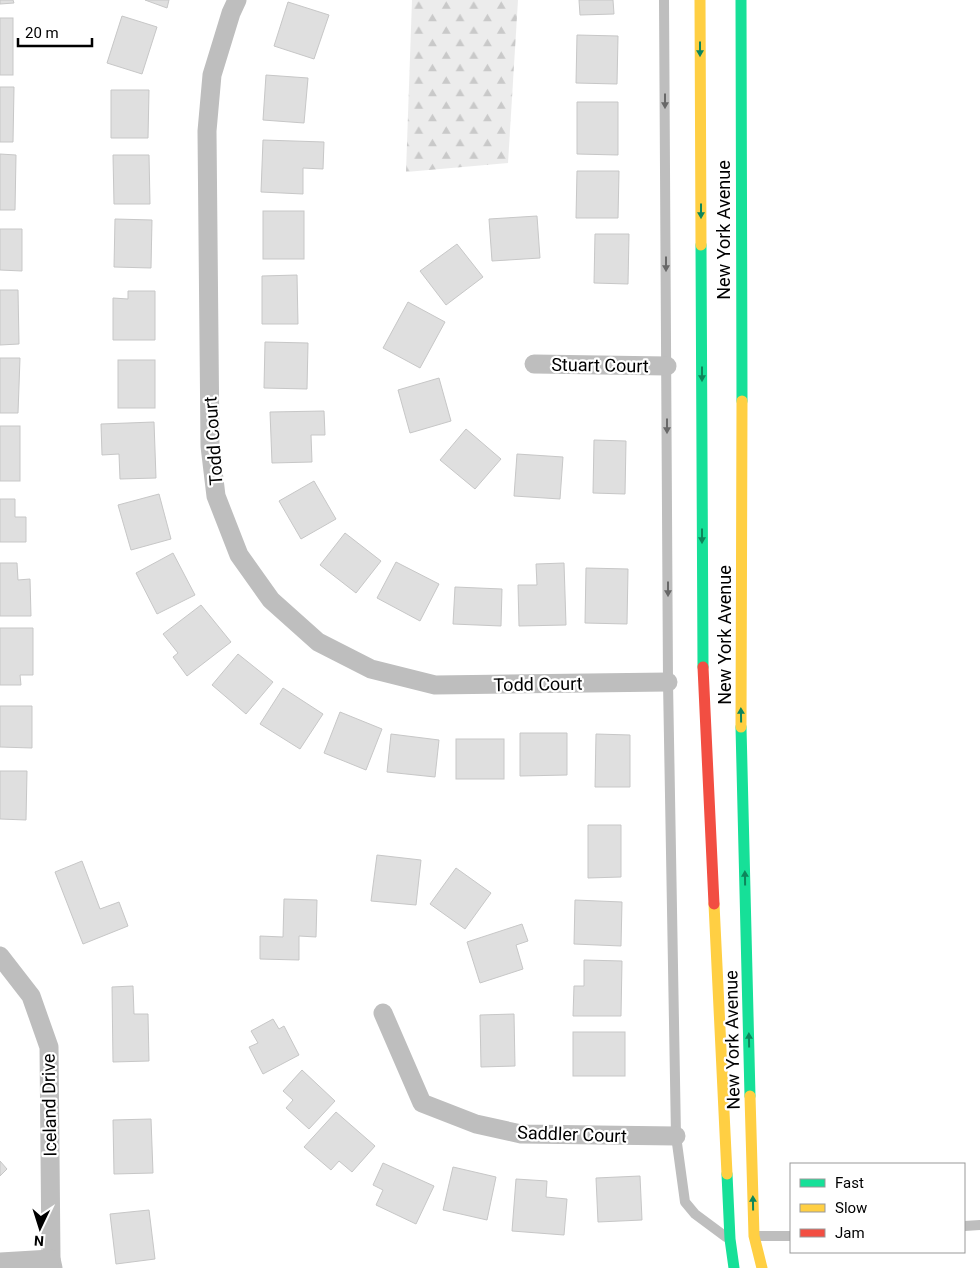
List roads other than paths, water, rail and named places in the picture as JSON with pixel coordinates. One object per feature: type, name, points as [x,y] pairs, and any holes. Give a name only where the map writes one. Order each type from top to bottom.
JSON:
[{"type":"street","name":"Todd Court","points":[[237,0],[231,13],[212,75],[206,131],[210,446],[216,496],[239,555],[271,600],[318,642],[371,669],[435,685],[668,682]]},
{"type":"street","name":"New York Avenue","points":[[700,0],[703,686],[742,1237],[762,1268]]},
{"type":"street","name":"New York Avenue","points":[[734,1268],[742,1237],[740,687],[742,646],[741,0]]},
{"type":"street","name":"Stuart Court","points":[[534,364],[667,366]]},
{"type":"street","name":"Iceland Drive","points":[[0,956],[30,996],[49,1048],[52,1264]]},
{"type":"street","name":"Saddler Court","points":[[383,1013],[422,1103],[476,1124],[521,1134],[676,1136]]},
{"type":"street","points":[[0,1262],[52,1264]]},
{"type":"lane","points":[[664,0],[668,682],[676,1136],[685,1202],[695,1214],[742,1237],[790,1236]]},
{"type":"lane","points":[[965,1226],[980,1225]]}]
